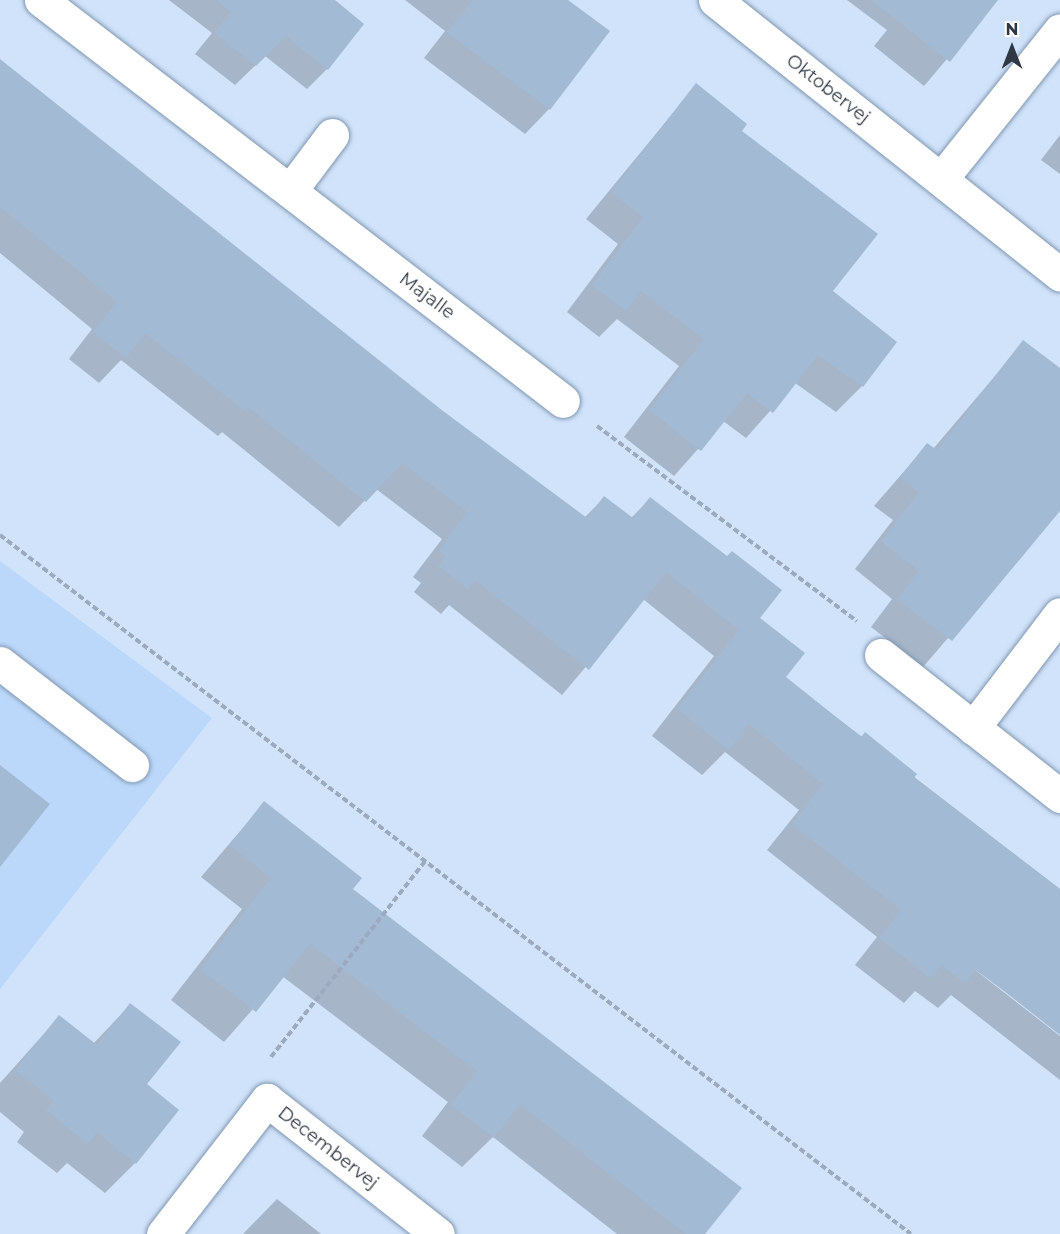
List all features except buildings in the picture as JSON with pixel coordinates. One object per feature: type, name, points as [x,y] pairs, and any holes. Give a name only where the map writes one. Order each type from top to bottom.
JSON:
[{"type":"street","name":"Majalle","points":[[41,0],[564,401]]},
{"type":"street","name":"Oktobervej","points":[[715,0],[1060,274]]},
{"type":"street","points":[[942,178],[1060,30]]},
{"type":"street","points":[[290,191],[332,135]]},
{"type":"street","points":[[972,728],[1060,614]]},
{"type":"street","points":[[881,655],[1060,796]]},
{"type":"street","points":[[0,663],[132,765]]},
{"type":"street","name":"Decembervej","points":[[163,1234],[267,1100],[438,1234]]},
{"type":"path","points":[[564,401],[871,631],[881,655]]},
{"type":"path","points":[[0,535],[911,1234]]},
{"type":"path","points":[[267,1100],[269,1059],[426,860]]},
{"type":"shaded area","points":[[0,561],[212,718],[0,989]]}]
